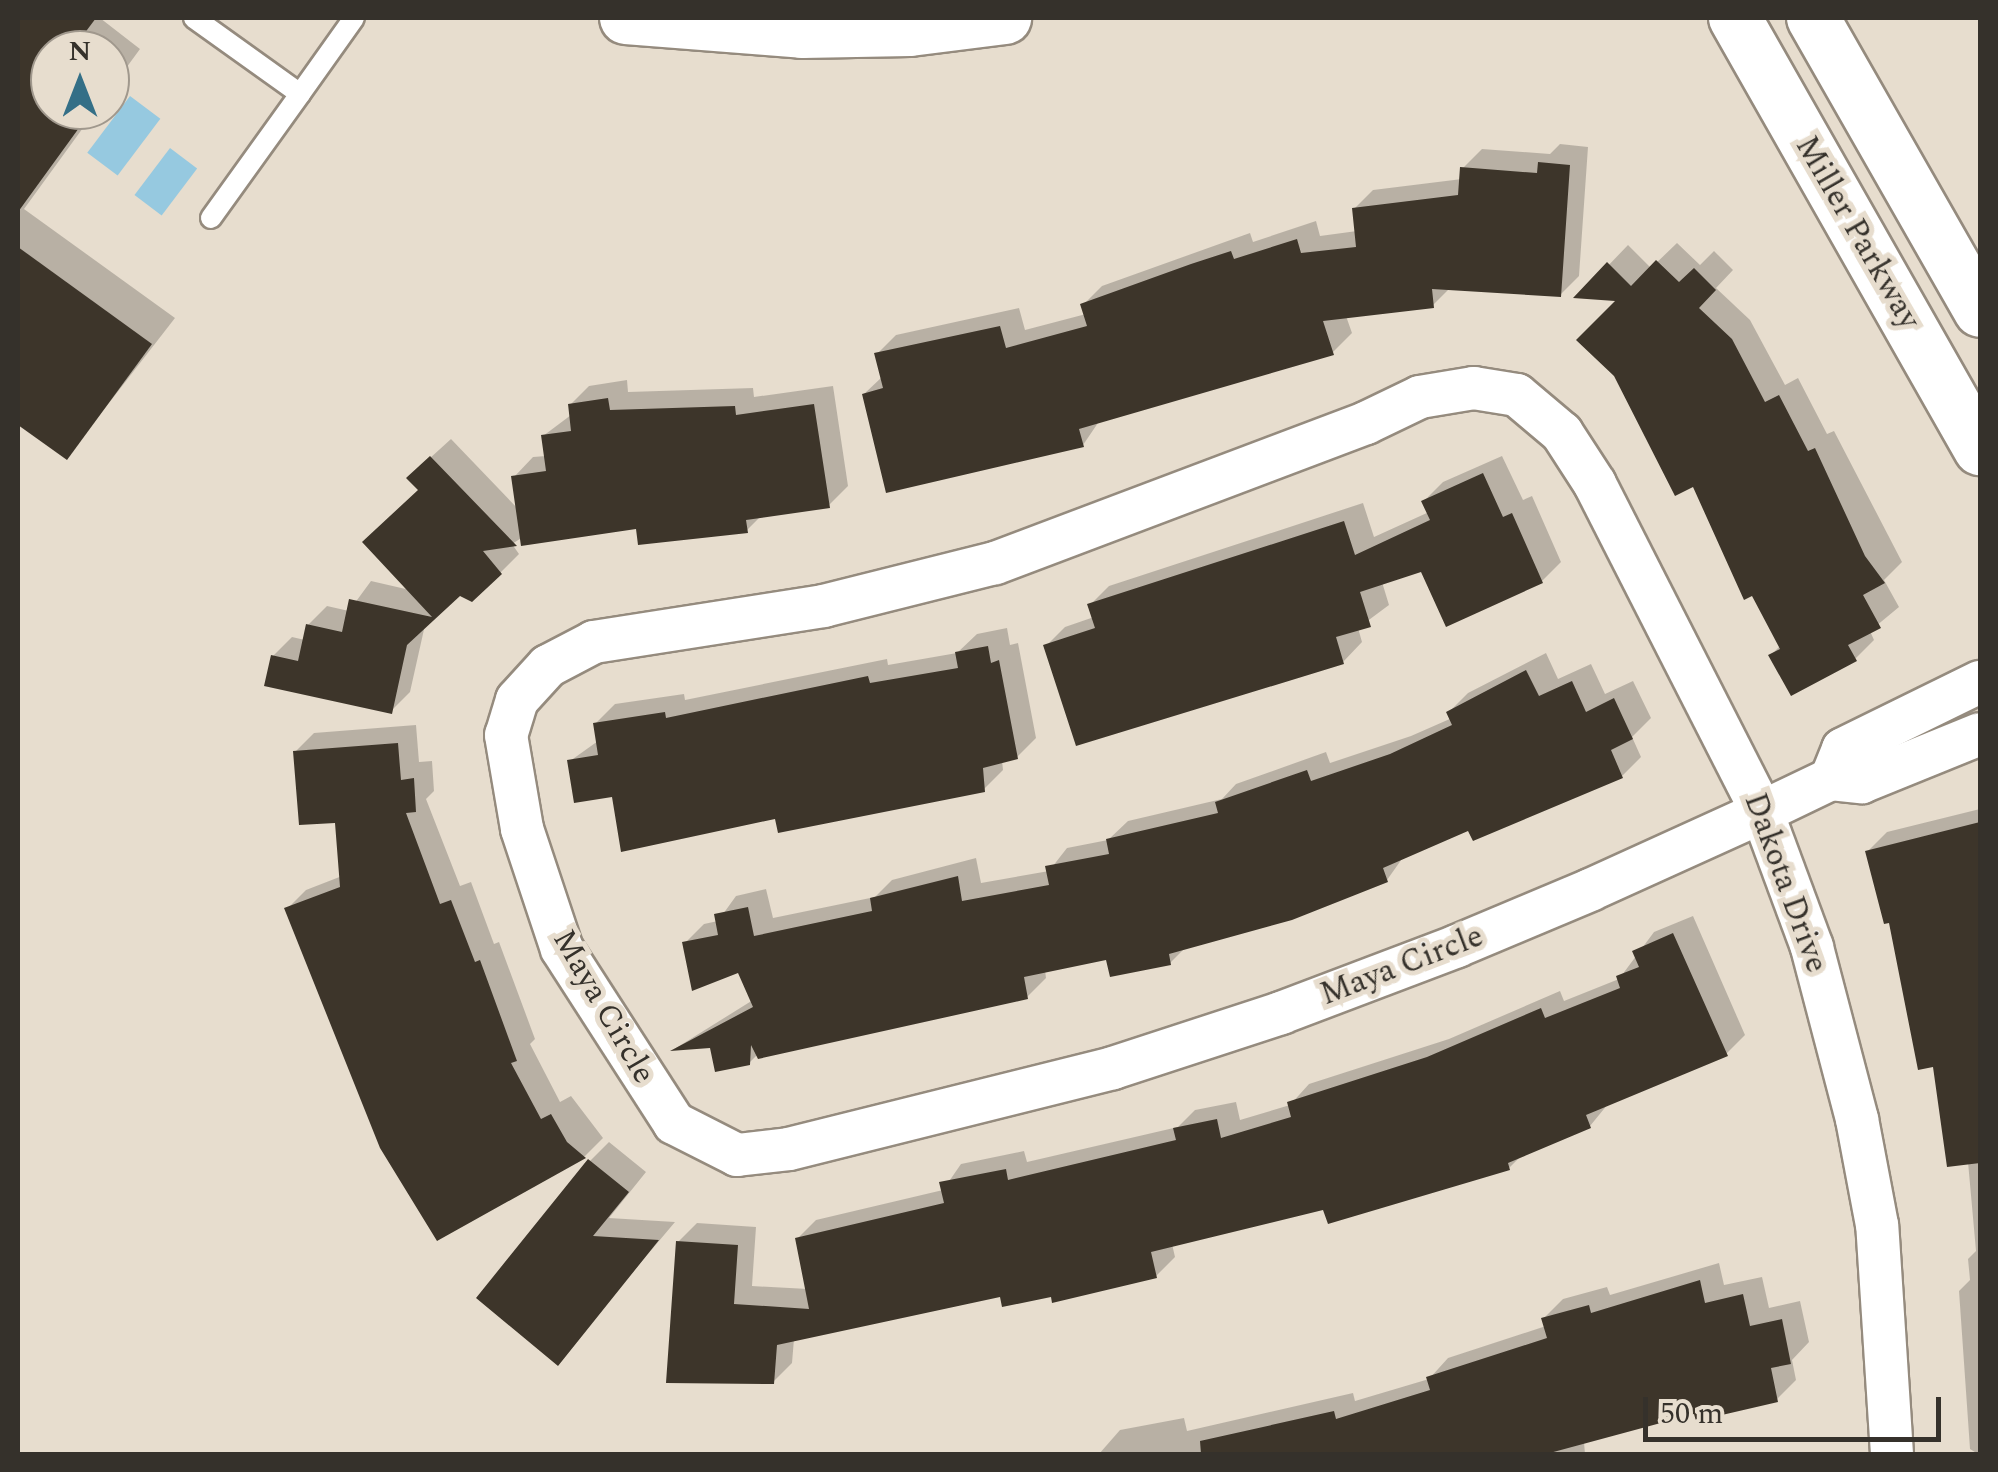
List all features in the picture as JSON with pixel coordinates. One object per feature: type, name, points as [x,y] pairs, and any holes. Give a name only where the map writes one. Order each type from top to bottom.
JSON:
[{"type":"street","points":[[626,18],[802,32],[910,30],[1005,18]]},
{"type":"street","name":"Miller Parkway","points":[[1735,18],[1980,448]]},
{"type":"street","name":"Miller Parkway","points":[[1813,18],[1980,310]]},
{"type":"street","name":"Maya Circle","points":[[1495,393],[1447,389],[1420,397],[1366,424],[995,563],[824,606],[594,642],[548,666],[517,700],[506,735],[522,829],[562,948],[674,1123],[738,1154],[788,1149],[1113,1068],[1457,946],[1831,779],[1862,782],[1970,738]]},
{"type":"street","name":"Dakota Drive","points":[[1495,393],[1517,395],[1541,412],[1595,484],[1762,812],[1812,946],[1858,1119],[1888,1332],[1892,1454]]},
{"type":"street","name":"Maya Circle","points":[[1831,779],[1843,749],[1980,682]]},
{"type":"lane","points":[[194,18],[300,94]]},
{"type":"lane","points":[[211,218],[354,18]]},
{"type":"lane","points":[[1941,700],[1970,738]]},
{"type":"water","points":[[130,96],[160,119],[118,176],[87,153],[104,130],[130,130]]},
{"type":"water","points":[[170,148],[197,168],[162,216],[134,195]]},
{"type":"building","points":[[18,18],[96,18],[87,30],[30,30],[30,130],[77,130],[18,212]]},
{"type":"building","points":[[1538,162],[1570,165],[1561,297],[1432,289],[1434,308],[1323,321],[1334,355],[1079,429],[1084,447],[886,493],[862,394],[883,388],[874,353],[1000,326],[1006,348],[1087,326],[1080,304],[1231,251],[1234,259],[1297,239],[1301,253],[1356,247],[1352,208],[1458,195],[1460,167],[1537,173]]},
{"type":"building","points":[[18,247],[152,344],[67,460],[18,425]]},
{"type":"building","points":[[1656,260],[1679,282],[1694,268],[1716,290],[1699,308],[1732,339],[1765,402],[1779,395],[1808,451],[1815,448],[1865,556],[1885,583],[1863,595],[1881,628],[1848,645],[1857,661],[1791,696],[1768,655],[1780,649],[1752,596],[1744,600],[1693,487],[1675,496],[1614,376],[1576,340],[1615,301],[1573,298],[1607,262],[1631,286]]},
{"type":"building","points":[[608,398],[610,410],[735,406],[736,415],[814,404],[830,508],[746,520],[748,533],[638,545],[636,529],[521,546],[511,476],[546,471],[541,435],[571,431],[568,404]]},
{"type":"building","points":[[430,456],[517,546],[483,551],[502,574],[472,602],[460,596],[407,645],[392,714],[264,686],[271,655],[298,661],[306,624],[342,632],[349,599],[432,617],[362,542],[418,490],[406,478]]},
{"type":"building","points":[[1483,473],[1503,517],[1512,513],[1543,583],[1446,627],[1421,572],[1360,592],[1371,627],[1336,637],[1344,664],[1076,746],[1043,645],[1095,628],[1087,604],[1344,521],[1355,555],[1430,520],[1421,501]]},
{"type":"building","points":[[988,646],[991,663],[999,660],[1018,759],[983,768],[985,792],[778,833],[775,819],[621,852],[612,797],[574,803],[567,760],[598,755],[593,723],[665,712],[666,718],[868,676],[870,683],[958,668],[955,652]]},
{"type":"building","points":[[1526,670],[1539,696],[1572,681],[1586,712],[1614,698],[1633,739],[1611,750],[1623,778],[1473,841],[1468,831],[1383,868],[1388,882],[1292,920],[1169,954],[1171,965],[1110,977],[1106,960],[1024,977],[1028,999],[758,1059],[751,1045],[750,1065],[715,1072],[710,1048],[670,1051],[753,1007],[738,973],[692,991],[682,942],[718,935],[714,914],[748,907],[754,936],[872,911],[870,898],[958,876],[962,901],[1049,885],[1045,866],[1109,854],[1106,839],[1218,813],[1215,802],[1307,770],[1311,781],[1390,754],[1452,725],[1446,712]]},
{"type":"building","points":[[398,743],[401,780],[414,778],[416,812],[406,813],[440,904],[451,900],[475,962],[480,960],[517,1061],[511,1063],[541,1119],[551,1114],[567,1142],[586,1158],[437,1241],[380,1148],[284,908],[340,887],[335,823],[299,825],[293,751]]},
{"type":"building","points":[[1980,822],[1980,1163],[1947,1167],[1933,1067],[1918,1070],[1889,923],[1884,924],[1865,851]]},
{"type":"building","points":[[1673,933],[1728,1056],[1586,1115],[1591,1128],[1508,1163],[1510,1170],[1328,1224],[1323,1210],[1151,1252],[1157,1278],[1052,1303],[1051,1297],[1002,1307],[1000,1297],[777,1345],[774,1384],[666,1383],[676,1241],[738,1245],[734,1304],[809,1309],[795,1238],[944,1203],[939,1182],[1006,1169],[1008,1180],[1176,1140],[1173,1128],[1217,1119],[1221,1138],[1291,1117],[1287,1102],[1427,1057],[1541,1008],[1545,1018],[1620,988],[1616,976],[1639,967],[1632,951]]},
{"type":"building","points":[[588,1159],[629,1192],[593,1236],[659,1240],[558,1366],[476,1298]]},
{"type":"building","points":[[1700,1280],[1705,1303],[1743,1294],[1750,1326],[1782,1319],[1791,1364],[1771,1368],[1778,1402],[1696,1421],[1694,1414],[1546,1454],[1201,1454],[1200,1441],[1334,1411],[1336,1419],[1430,1390],[1426,1377],[1547,1338],[1541,1318],[1589,1305],[1591,1313]]}]
